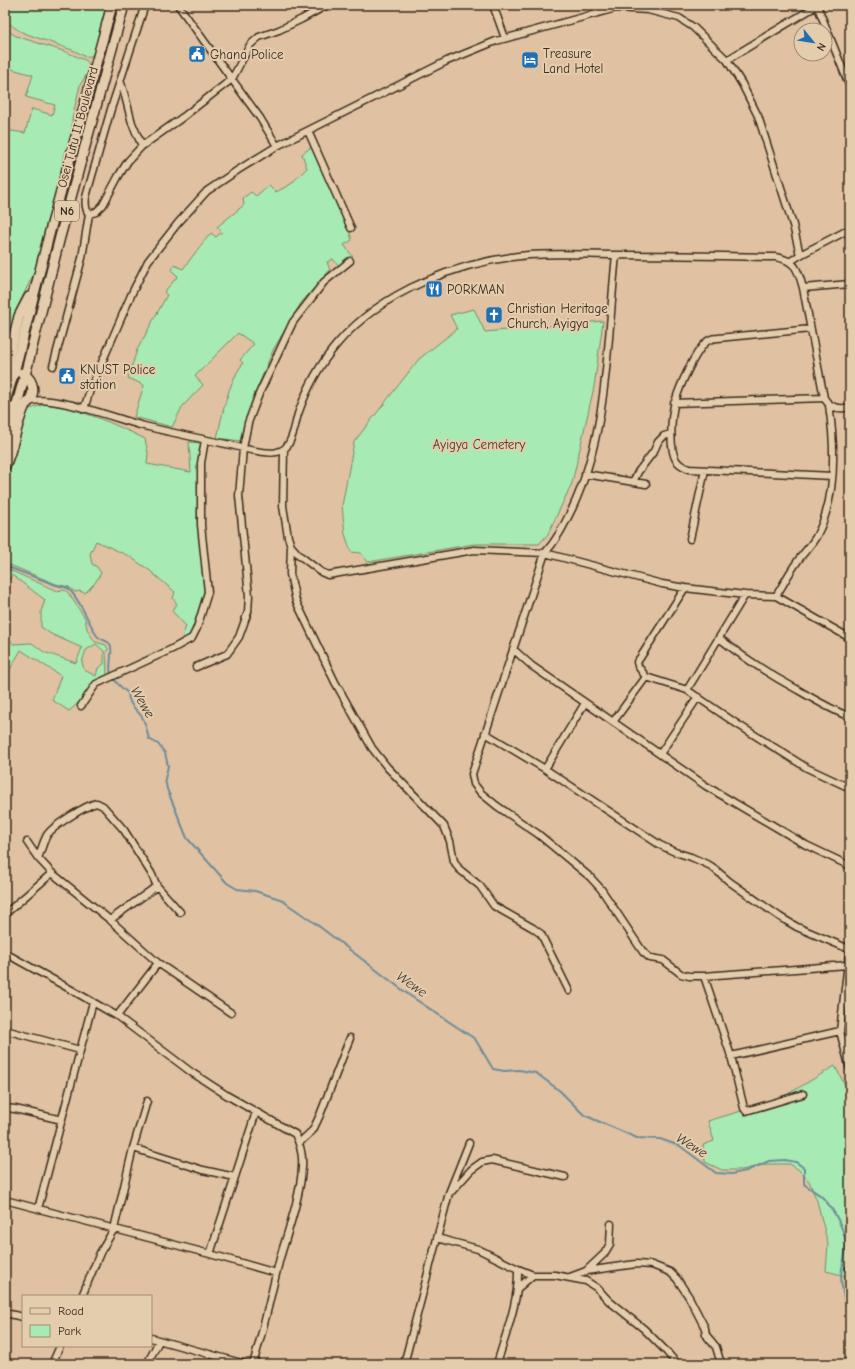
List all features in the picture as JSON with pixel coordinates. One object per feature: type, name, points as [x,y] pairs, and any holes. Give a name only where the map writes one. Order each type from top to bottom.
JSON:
[{"type":"highway","name":"Osei Tutu II Boulevard","points":[[5,402],[10,372],[36,284],[112,5]]},
{"type":"highway","name":"Osei Tutu II Boulevard","points":[[5,446],[25,375],[60,237],[124,5]]},
{"type":"highway","points":[[5,376],[10,372],[25,375],[32,384],[33,390],[32,396],[20,415],[10,456],[5,466]]},
{"type":"highway","points":[[5,405],[16,408],[27,403]]},
{"type":"street","points":[[54,366],[82,258],[89,214],[86,211],[85,206],[86,197],[111,109],[121,83],[131,46],[145,5]]},
{"type":"street","points":[[178,5],[260,118],[277,146]]},
{"type":"street","points":[[89,214],[96,212],[103,205],[128,161],[142,146],[183,117],[232,79],[250,45],[259,38],[302,19],[327,5]]},
{"type":"street","points":[[492,5],[505,38]]},
{"type":"street","points":[[727,60],[817,5],[850,87]]},
{"type":"street","points":[[84,409],[90,390],[126,307],[148,261],[207,191],[277,146],[447,61],[505,38],[616,7],[648,10],[679,18],[693,27],[727,60],[742,84],[758,116],[793,225],[800,255]]},
{"type":"street","points":[[121,83],[132,124],[142,146]]},
{"type":"street","points":[[308,131],[351,228]]},
{"type":"street","points":[[791,261],[850,229]]},
{"type":"street","points":[[27,403],[35,399],[47,399],[144,426],[205,440],[271,453],[278,452],[284,449],[290,441],[309,387],[336,345],[366,315],[401,292],[420,284],[464,268],[510,258],[546,254],[783,258],[791,261],[800,275],[824,398],[829,405],[833,431],[834,462],[828,504],[817,535],[797,562],[776,596]]},
{"type":"street","points":[[616,255],[604,390],[591,456],[579,493],[557,539],[545,553],[472,774],[474,784],[481,793],[497,806],[538,834],[590,877],[601,889],[643,952],[650,958],[663,960],[681,974],[689,976],[704,976],[847,965]]},
{"type":"street","points":[[196,667],[226,654],[239,637],[248,612],[249,596],[239,496],[243,448],[248,423],[258,394],[293,322],[324,282],[350,261]]},
{"type":"street","points":[[803,288],[850,284]]},
{"type":"street","points":[[811,329],[709,340],[688,369],[674,402],[670,439],[676,460],[681,465],[689,469],[832,476]]},
{"type":"street","points":[[33,390],[47,399]]},
{"type":"street","points":[[674,402],[824,398]]},
{"type":"street","points":[[829,405],[836,408],[850,407]]},
{"type":"street","points":[[633,482],[658,442],[664,436],[671,434]]},
{"type":"street","points":[[81,706],[96,684],[172,649],[192,638],[197,628],[208,592],[200,525],[201,463],[205,440]]},
{"type":"street","points":[[284,449],[283,506],[291,546],[290,574],[296,601],[335,682],[372,748],[387,767],[444,826],[454,861],[459,869],[480,886],[494,906],[541,934],[569,991]]},
{"type":"street","points":[[690,539],[705,470]]},
{"type":"street","points":[[585,474],[646,484]]},
{"type":"street","points":[[291,546],[299,555],[315,568],[328,575],[474,550],[545,553],[662,584],[745,595],[776,596],[850,638]]},
{"type":"street","points":[[685,588],[637,662],[638,666],[646,677],[688,690],[737,724],[806,768],[850,788]]},
{"type":"street","points":[[688,690],[745,595]]},
{"type":"street","points":[[719,638],[744,658],[832,710],[850,717]]},
{"type":"street","points":[[513,649],[532,666],[706,786],[800,841],[850,866]]},
{"type":"street","points":[[613,722],[646,677]]},
{"type":"street","points":[[660,754],[698,697]]},
{"type":"street","points":[[545,769],[585,703]]},
{"type":"street","points":[[485,733],[545,769],[660,845],[711,866],[730,882],[786,920],[818,936],[850,947],[840,1031],[850,1069]]},
{"type":"street","points":[[38,858],[47,835],[54,828],[82,809],[97,803],[103,806],[124,830],[151,873],[157,886],[180,912]]},
{"type":"street","points":[[27,842],[38,858],[52,873],[110,920],[158,963],[231,1013]]},
{"type":"street","points":[[5,914],[52,873]]},
{"type":"street","points":[[110,920],[157,886]]},
{"type":"street","points":[[5,953],[117,1016],[191,1072],[295,1134],[299,1143],[303,1166],[299,1188],[253,1364]]},
{"type":"street","points":[[117,1016],[158,963]]},
{"type":"street","points":[[704,976],[746,1111],[803,1094]]},
{"type":"street","points":[[38,1209],[93,1002]]},
{"type":"street","points":[[5,1030],[80,1050]]},
{"type":"street","points":[[730,1056],[840,1031]]},
{"type":"street","points":[[299,1143],[313,1130],[350,1038]]},
{"type":"street","points":[[82,1295],[100,1253],[114,1229],[133,1148],[147,1101]]},
{"type":"street","points":[[5,1108],[62,1120]]},
{"type":"street","points":[[210,1254],[256,1112]]},
{"type":"street","points":[[404,1364],[449,1193],[469,1143]]},
{"type":"street","points":[[133,1148],[203,1170],[235,1177]]},
{"type":"street","points":[[449,1193],[471,1170],[482,1162],[492,1160],[565,1177]]},
{"type":"street","points":[[5,1200],[276,1273]]},
{"type":"street","points":[[586,1271],[604,1254],[610,1244],[611,1224]]},
{"type":"street","points":[[437,1238],[478,1249],[533,1275],[555,1275],[586,1281],[597,1288],[609,1301],[644,1329],[677,1364]]},
{"type":"street","points":[[570,1277],[586,1271],[636,1264],[652,1265],[670,1272],[677,1279],[689,1297],[705,1328],[706,1336],[716,1347],[721,1364]]},
{"type":"street","points":[[497,1364],[518,1288],[518,1269]]},
{"type":"street","points":[[518,1288],[533,1275]]},
{"type":"street","points":[[5,1313],[22,1317]]},
{"type":"street","points":[[152,1338],[245,1364]]},
{"type":"street","points":[[147,1364],[159,1341]]},
{"type":"street","points":[[52,1364],[60,1347]]},
{"type":"green space","points":[[5,5],[106,5],[94,53],[91,56],[86,57],[75,51],[24,33],[11,25],[7,19]]},
{"type":"green space","points":[[5,27],[16,36],[66,52],[87,61],[89,65],[88,72],[80,85],[72,119],[72,135],[34,273],[16,310],[5,350],[5,130],[25,133],[32,109],[52,115],[55,105],[26,97],[33,75],[5,67]]},
{"type":"green space","points":[[313,146],[344,215],[352,240],[344,245],[353,257],[339,266],[333,259],[327,262],[330,270],[301,303],[273,350],[252,401],[241,441],[217,438],[229,390],[243,363],[240,360],[254,344],[238,333],[195,376],[203,385],[182,407],[172,427],[134,417],[144,385],[128,378],[137,350],[167,295],[164,292],[178,276],[172,271],[174,265],[183,269],[211,233],[216,237],[222,232],[217,227],[244,205],[243,198],[251,192],[256,196],[269,185],[276,192],[291,184],[307,168],[302,154]]},
{"type":"green space","name":"Ayigya Cemetery","points":[[474,309],[485,332],[603,321],[594,387],[572,483],[548,534],[539,544],[474,544],[368,562],[361,553],[351,552],[345,534],[342,506],[354,442],[419,359],[457,329],[450,315]]},
{"type":"green space","points":[[46,404],[72,409],[97,417],[145,439],[148,453],[147,464],[191,472],[189,442],[201,443],[197,519],[205,588],[190,636],[181,641],[186,626],[172,611],[177,604],[173,598],[175,592],[149,570],[129,556],[96,541],[90,554],[92,564],[97,567],[101,573],[95,583],[85,593],[79,591],[75,592],[69,587],[56,584],[5,563],[5,476],[13,455],[23,416],[30,409]]},
{"type":"green space","points":[[5,568],[57,591],[67,591],[85,618],[87,629],[95,642],[106,645],[108,649],[106,652],[107,676],[97,682],[85,697],[69,711],[52,700],[61,676],[21,650],[5,678],[5,632],[13,644],[32,643],[44,652],[76,663],[82,648],[51,634],[41,627],[41,612],[45,600],[12,575],[5,585]],"holes":[[[96,644],[104,651],[104,664],[98,668],[96,676],[84,670],[82,662],[86,650]]]},
{"type":"green space","points":[[835,1066],[850,1095],[850,1277],[826,1271],[828,1244],[817,1201],[809,1181],[799,1170],[790,1164],[768,1164],[742,1170],[722,1170],[705,1162],[703,1145],[714,1141],[708,1121],[778,1100]]},
{"type":"waterway","name":"Wewe","points":[[5,566],[68,588],[81,605],[97,636],[110,644],[110,671],[112,677],[118,685],[128,693],[131,704],[143,719],[149,739],[158,744],[165,753],[168,766],[165,779],[167,789],[187,838],[227,883],[237,889],[255,891],[280,899],[316,924],[409,995],[475,1039],[493,1069],[504,1071],[519,1070],[536,1073],[560,1091],[584,1115],[637,1138],[660,1139],[680,1146],[716,1173],[732,1174],[746,1171],[769,1161],[785,1160],[796,1162],[804,1168],[804,1184],[827,1202],[842,1228],[846,1248],[841,1272],[841,1280],[846,1306],[850,1317]]},
{"type":"place","name":"Ghana Police","points":[[197,54]]},
{"type":"place","name":"Treasure Land Hotel","points":[[530,60]]},
{"type":"place","name":"PORKMAN","points":[[434,289]]},
{"type":"place","name":"Christian Heritage Church, Ayigya","points":[[494,315]]},
{"type":"place","name":"KNUST Police station","points":[[67,376]]}]
